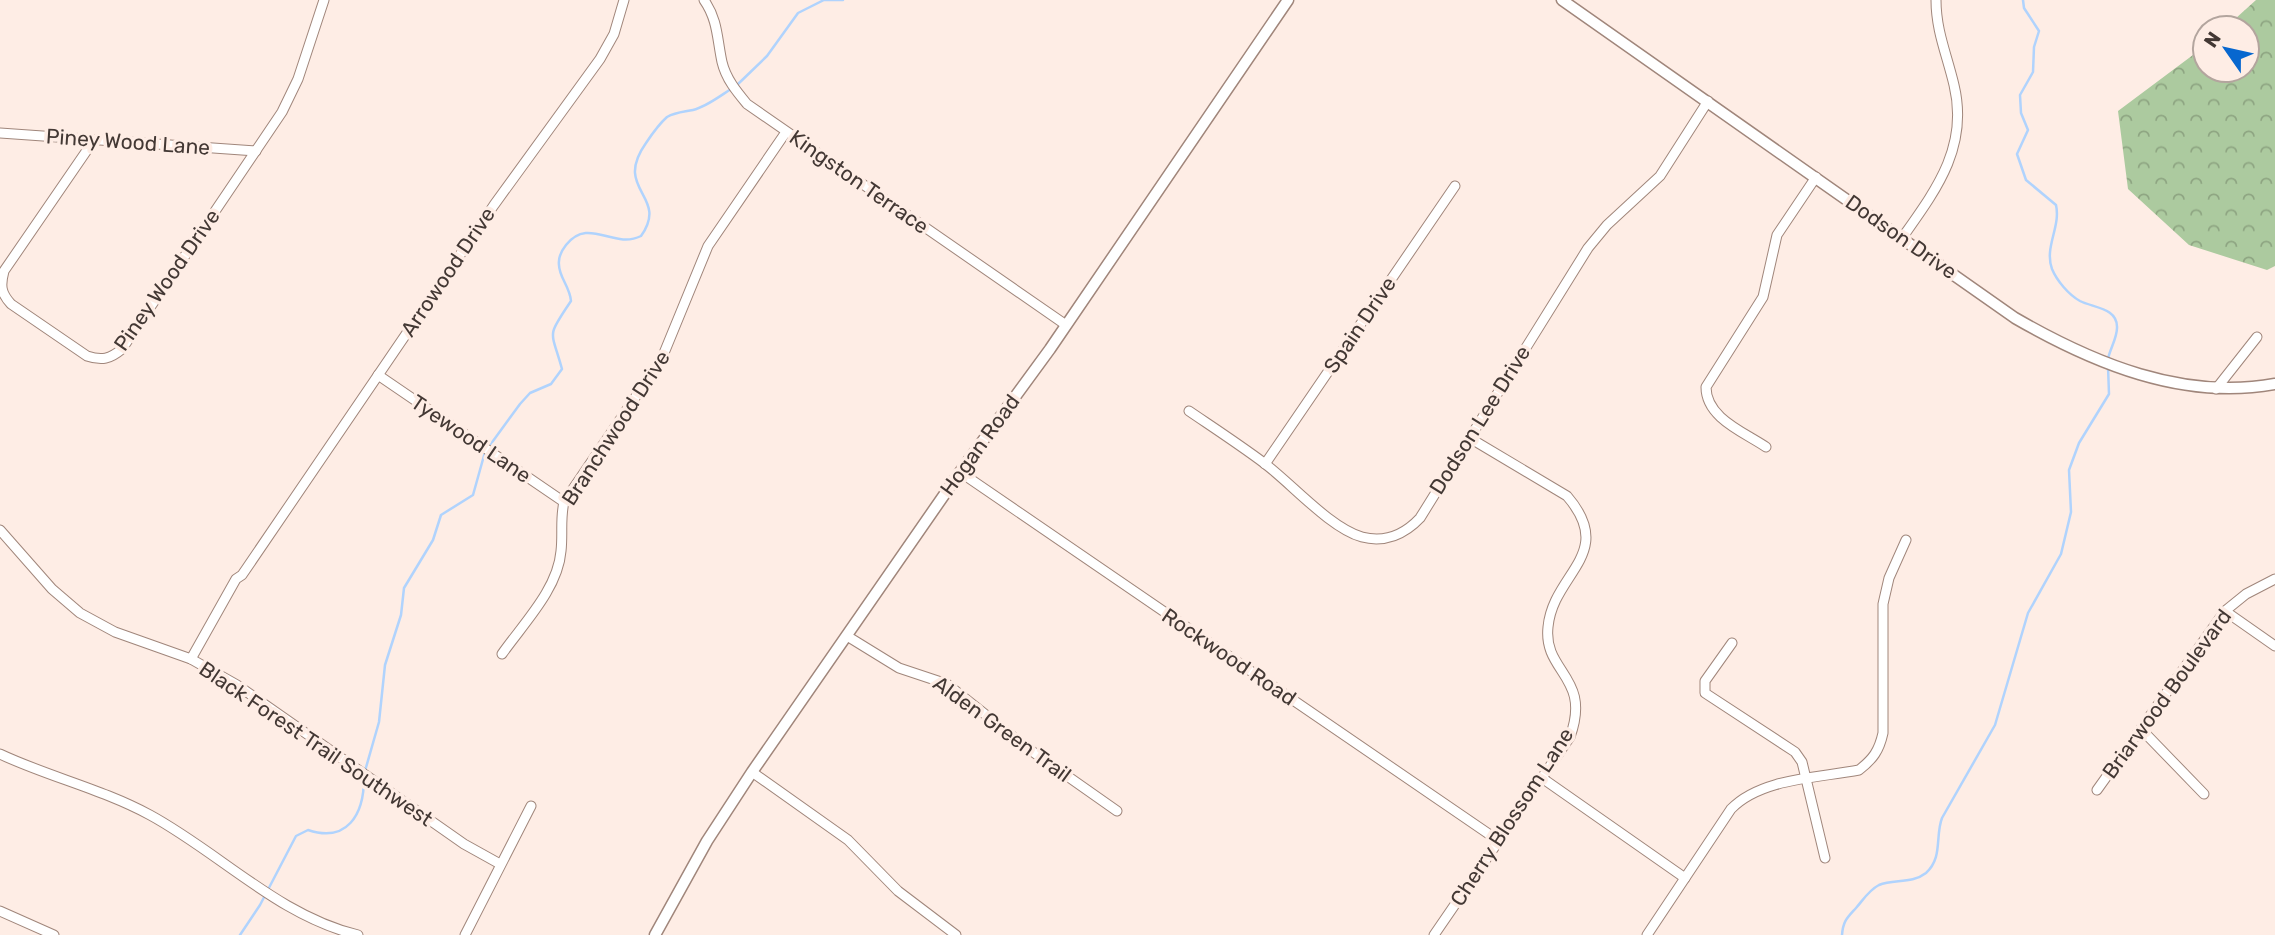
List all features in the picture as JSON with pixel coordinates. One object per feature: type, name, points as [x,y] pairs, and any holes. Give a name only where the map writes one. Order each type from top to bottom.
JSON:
[{"type":"street","name":"Piney Wood Drive","points":[[94,140],[4,271],[0,284],[3,296],[11,304],[88,356],[99,360],[112,358],[122,349],[282,112],[298,79],[324,0]]},
{"type":"street","name":"Arrowood Drive","points":[[191,659],[224,597],[494,205],[600,59],[614,34],[624,0]]},
{"type":"street","name":"Kingston Terrace","points":[[704,0],[717,22],[723,64],[732,85],[747,104],[1066,325]]},
{"type":"street","name":"Hogan Road","points":[[655,935],[707,841],[752,772],[960,472],[1066,325],[1289,0]]},
{"type":"street","name":"Dodson Drive","points":[[1562,0],[2015,318],[2062,345],[2157,379],[2216,389],[2275,384]]},
{"type":"street","points":[[1902,238],[1951,164],[1959,124],[1954,82],[1938,35],[1936,0]]},
{"type":"street","name":"Dodson Lee Drive","points":[[1189,411],[1265,464],[1350,531],[1381,539],[1399,535],[1420,518],[1588,248],[1606,225],[1660,176],[1708,101]]},
{"type":"street","name":"Branchwood Drive","points":[[502,654],[556,574],[561,551],[564,502],[662,358],[708,246],[786,132]]},
{"type":"street","name":"Piney Wood Lane","points":[[0,133],[256,151]]},
{"type":"street","points":[[1766,447],[1716,414],[1706,397],[1706,387],[1763,297],[1777,235],[1816,177]]},
{"type":"street","name":"Spain Drive","points":[[1265,464],[1455,186]]},
{"type":"street","points":[[2216,389],[2257,337]]},
{"type":"street","name":"Tyewood Lane","points":[[378,375],[564,502]]},
{"type":"street","name":"Cherry Blossom Lane","points":[[1434,935],[1570,737],[1577,718],[1575,691],[1552,654],[1547,629],[1553,607],[1583,556],[1585,526],[1579,510],[1567,496],[1468,437]]},
{"type":"street","name":"Rockwood Road","points":[[960,472],[1499,841]]},
{"type":"street","name":"Black Forest Trail Southwest","points":[[0,530],[52,589],[80,613],[115,632],[191,659],[236,685],[464,844],[500,864]]},
{"type":"street","points":[[1647,935],[1742,798],[1760,789],[1859,770],[1880,748],[1883,733],[1883,604],[1889,578],[1906,540]]},
{"type":"street","name":"Briarwood Boulevard","points":[[2097,789],[2225,611],[2246,594],[2275,579]]},
{"type":"street","points":[[2225,611],[2275,646]]},
{"type":"street","name":"Alden Green Trail","points":[[847,636],[899,668],[947,684],[1026,747],[1117,811]]},
{"type":"street","points":[[1732,643],[1705,681],[1705,693],[1795,752],[1809,780],[1825,858]]},
{"type":"street","points":[[2141,729],[2204,794]]},
{"type":"street","points":[[0,754],[148,814],[279,901],[311,919],[358,935]]},
{"type":"street","points":[[752,772],[848,840],[898,891],[956,935]]},
{"type":"street","points":[[1542,778],[1685,878]]},
{"type":"street","points":[[465,935],[531,806]]},
{"type":"street","points":[[0,911],[54,935]]},
{"type":"green space","points":[[2256,0],[2275,0],[2275,266],[2267,270],[2189,245],[2128,189],[2118,111],[2191,56],[2191,84],[2261,84],[2261,14],[2240,14]]},
{"type":"waterway","points":[[737,85],[767,56],[798,13],[824,0],[843,0]]},
{"type":"waterway","points":[[2023,0],[2024,8],[2039,31],[2034,47],[2033,72],[2020,95],[2021,113],[2028,130],[2017,154],[2026,180],[2056,205],[2050,261],[2057,278],[2080,301],[2114,316],[2116,336],[2108,359]]},
{"type":"waterway","points":[[365,771],[379,722],[385,665],[401,615],[404,588],[433,540],[441,515],[473,495],[485,452],[530,393],[551,384],[562,369],[553,340],[554,328],[571,301],[559,269],[562,251],[575,237],[583,233],[621,239],[641,236],[648,222],[649,211],[635,172],[637,159],[646,143],[667,117],[703,106],[731,89]]},
{"type":"waterway","points":[[1842,935],[1846,920],[1872,890],[1885,883],[1921,876],[1935,861],[1942,818],[1995,725],[2028,613],[2061,554],[2071,512],[2069,470],[2079,443],[2109,394],[2108,366]]},
{"type":"waterway","points":[[240,935],[260,905],[296,836],[308,830],[333,833],[351,823],[361,804],[364,778]]}]
